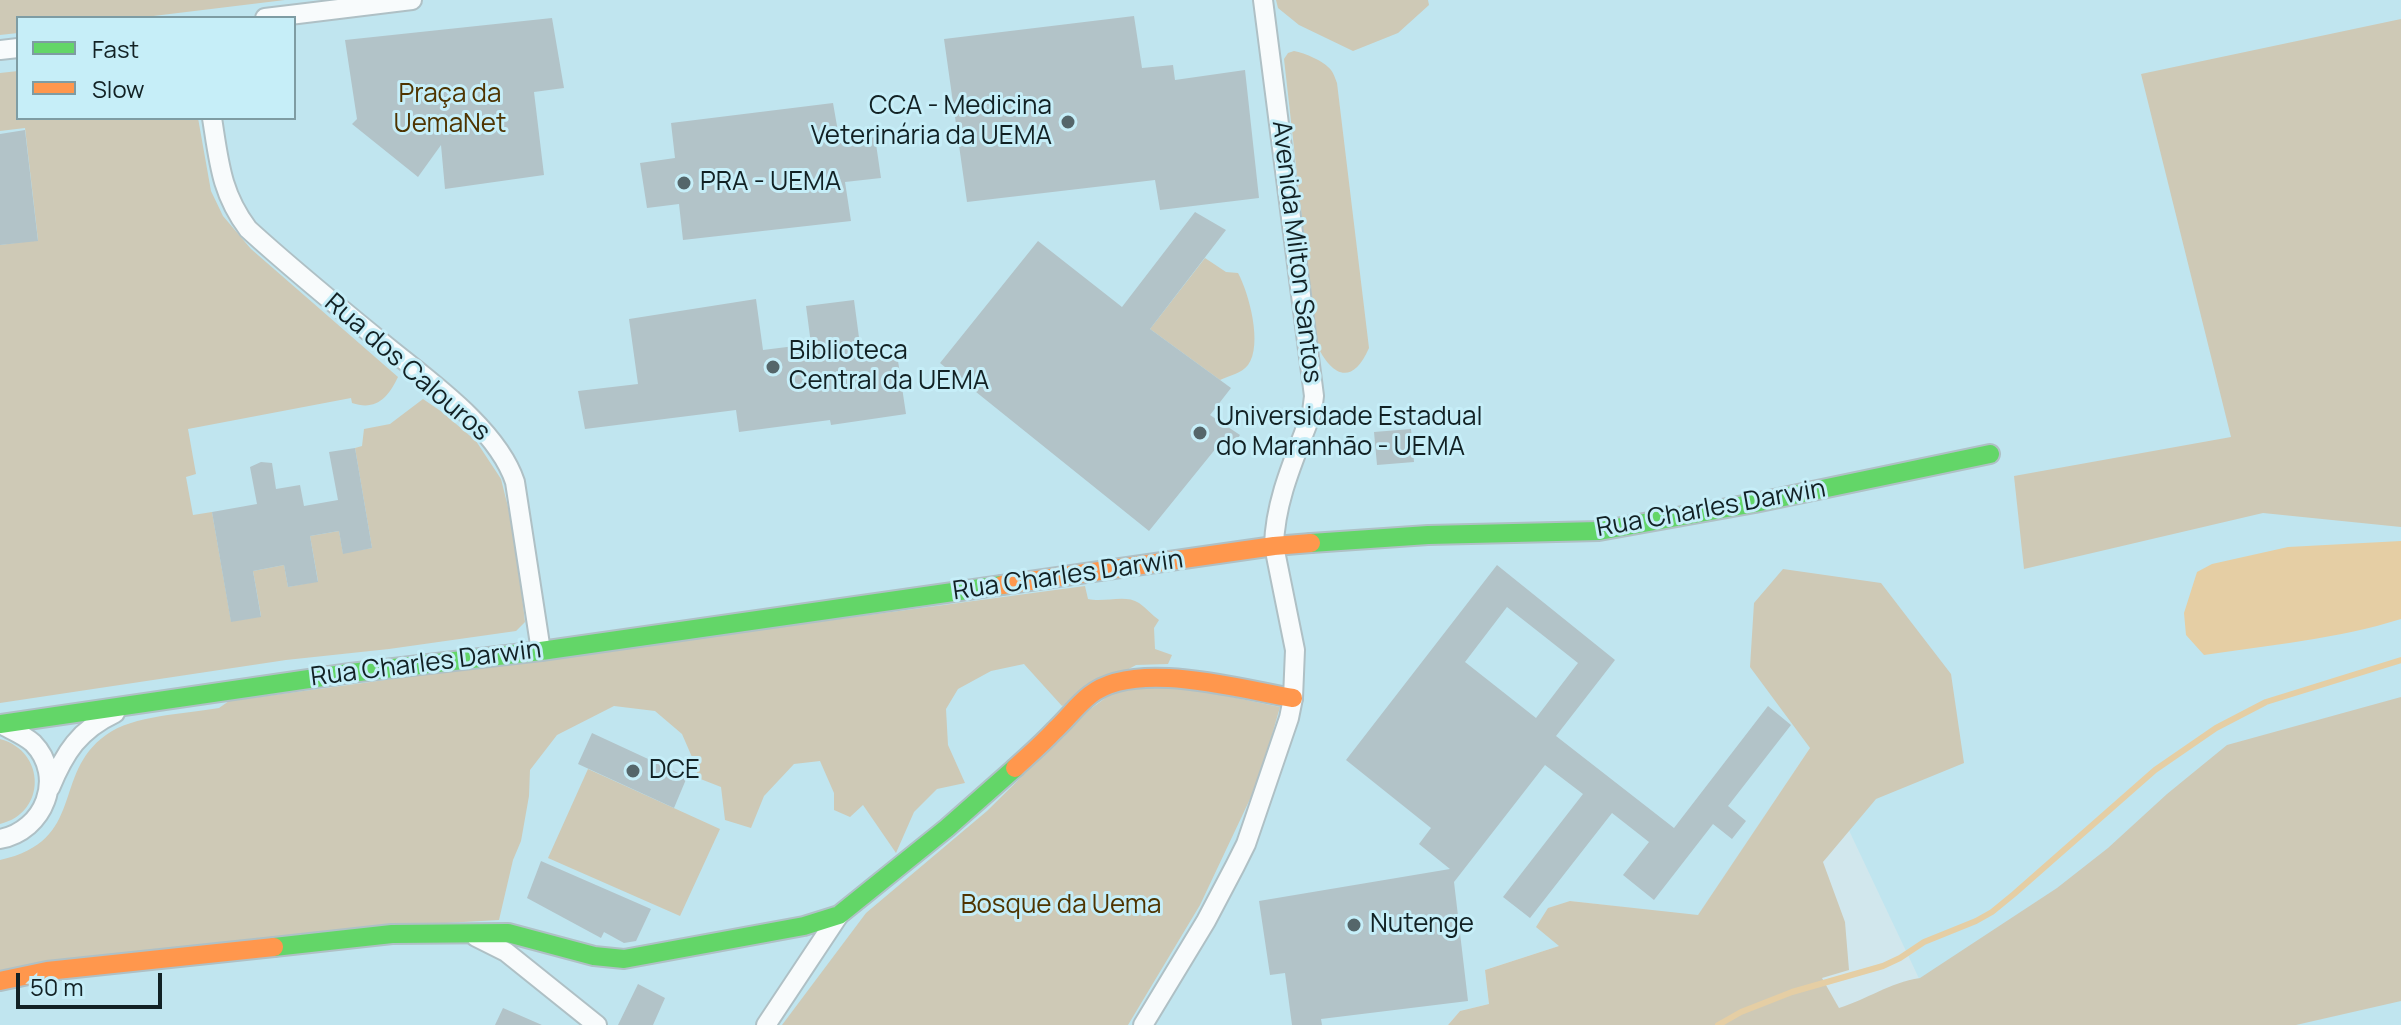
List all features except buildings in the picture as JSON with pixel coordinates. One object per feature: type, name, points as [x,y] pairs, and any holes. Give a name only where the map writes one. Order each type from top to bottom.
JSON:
[{"type":"street","points":[[281,16],[412,0]]},
{"type":"street","name":"Avenida Milton Santos","points":[[1143,1025],[1222,895],[1246,844],[1293,698],[1295,650],[1274,546],[1277,509],[1312,412],[1314,396],[1263,0]]},
{"type":"street","name":"Rua dos Calouros","points":[[212,120],[221,178],[235,212],[248,229],[434,386],[482,429],[504,457],[515,482],[541,651]]},
{"type":"street","name":"Rua Charles Darwin","points":[[2,726],[145,701],[541,651],[1274,546],[1428,535],[1599,531],[1755,503],[1990,454]]},
{"type":"street","points":[[766,1025],[839,915],[947,828],[1048,738],[1091,694],[1136,677],[1167,677],[1293,698]]},
{"type":"street","name":"Rua Charles Darwin","points":[[0,839],[12,837],[29,827],[41,812],[58,769],[79,736],[98,721],[145,701]]},
{"type":"street","points":[[2,726],[22,734],[35,745],[49,777],[48,794]]},
{"type":"street","points":[[0,981],[47,971],[392,934],[517,934],[573,952],[624,959],[804,926],[839,915]]},
{"type":"street","points":[[466,933],[506,952],[597,1025]]},
{"type":"shaded area","name":"Universidade Estadual do Maranhão - UEMA","points":[[0,0],[2401,0],[2401,1025],[1941,1025],[1810,748],[1698,916],[1570,901],[1559,946],[1485,970],[1489,1004],[1460,1011],[1448,1025],[0,1025]]},
{"type":"shaded area","points":[[2401,541],[2401,619],[2328,637],[2204,655],[2186,635],[2184,613],[2197,572],[2212,564],[2288,547]]},
{"type":"green space","points":[[0,0],[285,0],[153,16],[16,16],[16,33],[0,35]]},
{"type":"green space","points":[[1276,0],[1428,0],[1429,5],[1398,33],[1353,51],[1299,25],[1278,8]]},
{"type":"green space","points":[[2401,19],[2401,527],[2263,513],[2024,569],[2014,476],[2231,437],[2141,74]]},
{"type":"green space","points":[[1294,51],[1324,64],[1337,83],[1369,348],[1356,368],[1349,372],[1335,369],[1328,363],[1316,343],[1284,59]]},
{"type":"green space","points":[[16,71],[16,120],[198,120],[211,191],[223,216],[251,249],[398,377],[385,397],[374,404],[352,403],[351,398],[188,429],[196,474],[186,477],[193,515],[212,512],[231,621],[261,616],[253,571],[284,565],[288,587],[318,581],[310,536],[339,531],[343,553],[372,548],[355,448],[362,446],[364,429],[390,424],[423,399],[476,441],[501,479],[515,535],[525,622],[516,631],[286,660],[0,703],[0,245],[38,240],[25,128],[0,131],[0,73]]},
{"type":"green space","points":[[1205,258],[1226,272],[1238,273],[1253,319],[1254,345],[1248,365],[1220,380],[1150,329]]},
{"type":"green space","points":[[1783,569],[1881,583],[1951,674],[1964,763],[1876,799],[1823,862],[1845,922],[1849,970],[1822,978],[1839,1008],[1920,978],[2057,888],[2227,745],[2401,697],[2401,1001],[2296,1025],[1448,1025],[1460,1011],[1489,1004],[1485,970],[1559,946],[1536,927],[1548,908],[1570,901],[1698,915],[1810,748],[1750,667],[1754,603]]},
{"type":"green space","points":[[1085,586],[1088,599],[1133,600],[1159,620],[1154,628],[1155,649],[1172,655],[1168,664],[1136,665],[1062,706],[1024,664],[991,671],[958,689],[946,709],[948,745],[965,783],[937,789],[914,812],[896,853],[863,805],[850,817],[834,810],[834,793],[820,761],[794,764],[764,796],[751,828],[725,820],[721,787],[698,778],[682,734],[655,711],[614,706],[557,735],[530,770],[521,841],[513,860],[499,920],[393,926],[0,974],[0,860],[27,851],[46,838],[57,822],[78,768],[89,751],[106,735],[130,723],[219,708],[229,701]]},
{"type":"green space","name":"Bosque da Uema","points":[[1150,680],[1280,707],[1259,780],[1200,905],[1128,1025],[782,1025],[866,913],[987,811],[1089,710],[1119,688]]},
{"type":"green space","points":[[0,739],[26,756],[33,768],[35,782],[26,808],[15,818],[0,824]]},
{"type":"green space","points":[[588,769],[720,829],[680,916],[548,858]]},
{"type":"waterway","points":[[1718,1025],[1741,1012],[1792,992],[1883,966],[1924,942],[1976,921],[2014,894],[2155,770],[2216,728],[2266,702],[2401,660]]},
{"type":"traffic: fast","points":[[1311,543],[1428,535],[1599,531],[1755,503],[1990,454]]},
{"type":"traffic: fast","points":[[0,724],[350,673],[541,651],[1002,585]]},
{"type":"traffic: fast","points":[[274,947],[392,934],[508,933],[594,956],[624,959],[804,926],[839,915],[947,828],[1015,768]]},
{"type":"traffic: slow","points":[[1002,585],[1311,543]]},
{"type":"traffic: slow","points":[[1015,768],[1085,699],[1109,684],[1133,679],[1188,680],[1293,698]]},
{"type":"traffic: slow","points":[[0,981],[47,971],[274,947]]},
{"type":"place","name":"CCA - Medicina Veterinária da UEMA","points":[[1068,122]]},
{"type":"place","name":"PRA - UEMA","points":[[684,183]]},
{"type":"place","name":"Biblioteca Central da UEMA","points":[[773,367]]},
{"type":"place","name":"Universidade Estadual do Maranhão - UEMA","points":[[1200,433]]},
{"type":"place","name":"DCE","points":[[633,771]]},
{"type":"place","name":"Nutenge","points":[[1354,925]]},
{"type":"park label","name":"Praça da UemaNet","points":[[450,110]]}]
